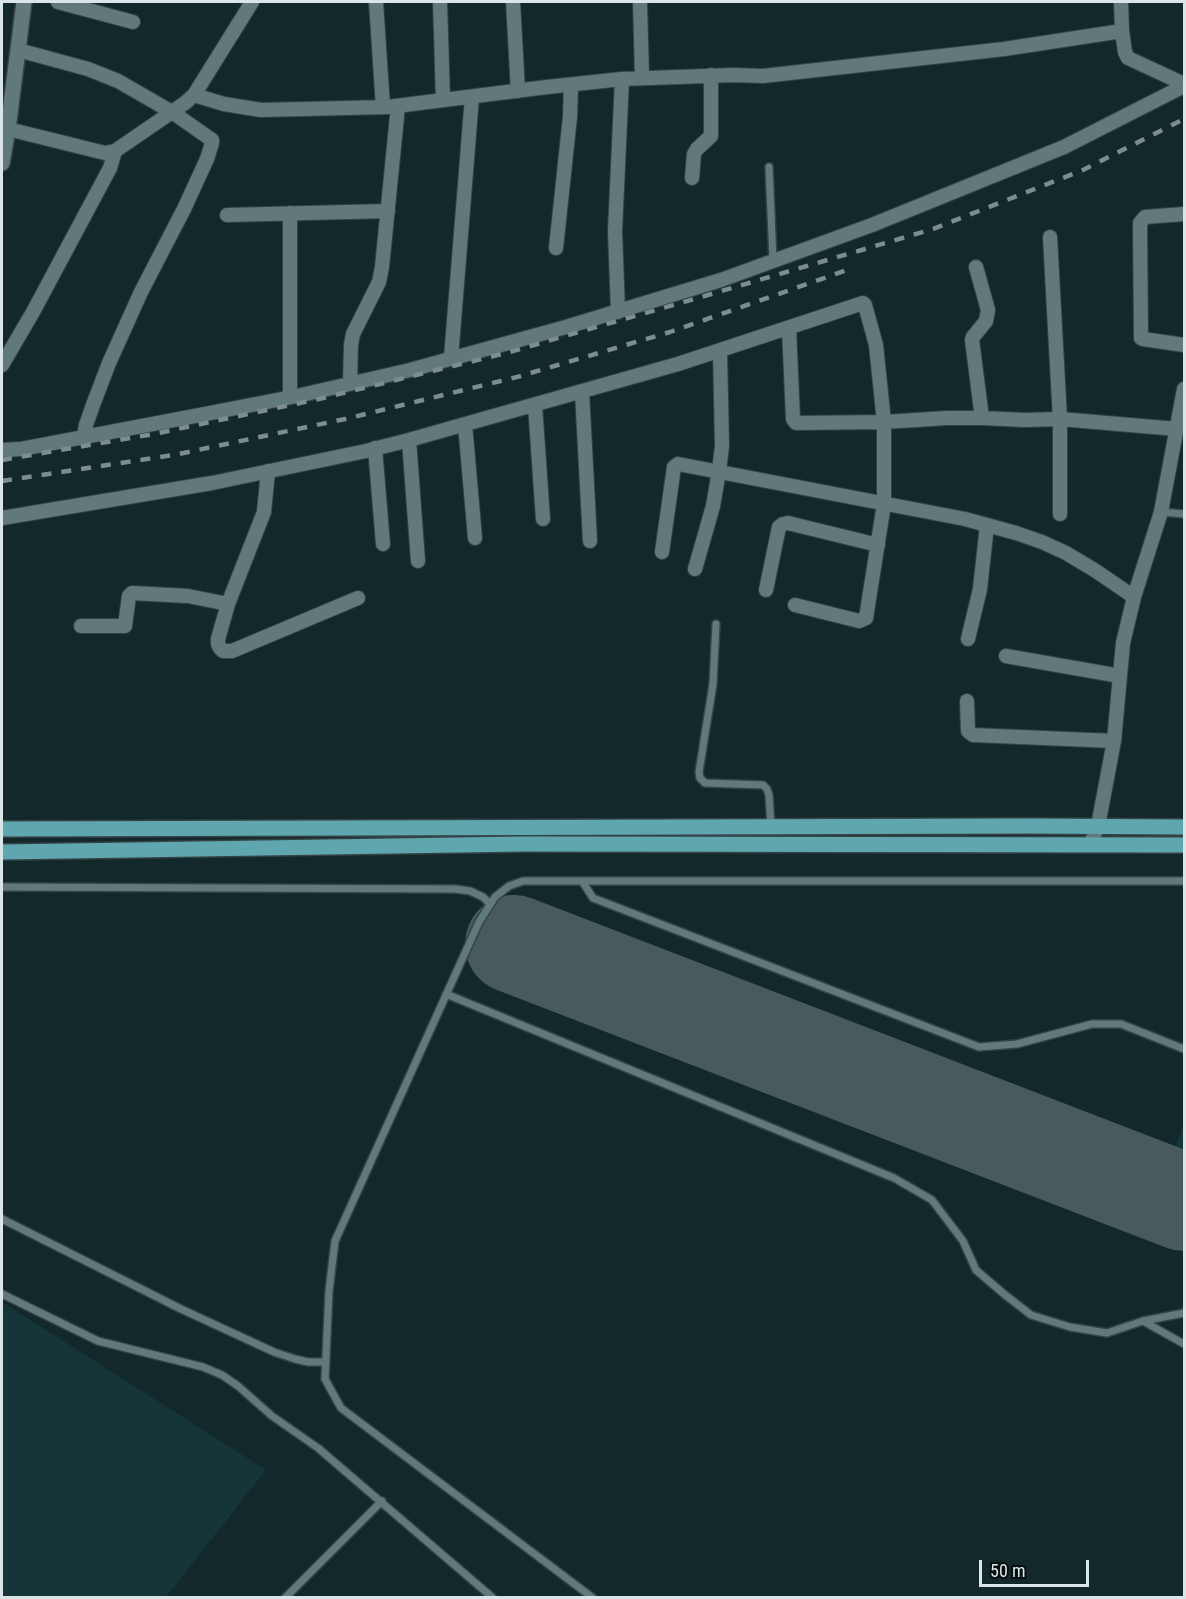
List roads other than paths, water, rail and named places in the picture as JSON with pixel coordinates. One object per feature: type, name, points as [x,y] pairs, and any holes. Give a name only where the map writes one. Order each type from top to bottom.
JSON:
[{"type":"main road","points":[[2,829],[1185,827]]},
{"type":"main road","points":[[2,852],[522,844],[1185,845]]},
{"type":"street","points":[[2,163],[24,2]]},
{"type":"street","points":[[58,2],[133,22]]},
{"type":"street","points":[[5,129],[105,153],[115,151],[185,103],[194,94],[252,2]]},
{"type":"street","points":[[350,384],[353,334],[379,282],[388,211],[390,107],[376,2]]},
{"type":"street","points":[[440,2],[443,100]]},
{"type":"street","points":[[513,2],[518,91]]},
{"type":"street","points":[[640,2],[642,78]]},
{"type":"street","points":[[1121,2],[1122,31],[1128,58],[1185,85]]},
{"type":"street","points":[[194,94],[224,104],[261,110],[390,107],[622,79],[711,75],[763,76],[1004,49],[1122,31]]},
{"type":"street","points":[[18,50],[101,73],[118,81],[172,112],[211,138],[213,144],[109,363],[86,425],[84,437]]},
{"type":"street","points":[[692,178],[694,154],[711,136],[711,75]]},
{"type":"street","points":[[618,312],[615,231],[622,79]]},
{"type":"street","points":[[556,248],[570,117],[571,85]]},
{"type":"street","points":[[2,450],[21,449],[350,384],[410,370],[618,312],[721,280],[872,225],[1064,147],[1185,85]]},
{"type":"street","points":[[451,358],[472,97]]},
{"type":"street","points":[[2,365],[110,168],[115,151]]},
{"type":"street","points":[[227,214],[388,211]]},
{"type":"street","points":[[290,213],[290,397]]},
{"type":"street","points":[[1185,214],[1145,217],[1140,222],[1141,338],[1185,345]]},
{"type":"street","points":[[1050,237],[1060,419],[1060,514]]},
{"type":"street","points":[[976,267],[988,310],[986,321],[972,340],[982,418]]},
{"type":"street","points":[[2,518],[212,483],[409,440],[678,364],[861,303],[865,305],[876,345],[885,422],[884,504],[866,618],[859,621],[795,605]]},
{"type":"street","points":[[789,328],[794,421],[796,423],[885,422],[947,418],[1060,419],[1177,429]]},
{"type":"street","points":[[696,569],[713,506],[722,446],[720,351]]},
{"type":"street","points":[[1089,845],[1098,826],[1114,741],[1123,643],[1134,597],[1161,512],[1185,389]]},
{"type":"street","points":[[582,392],[590,541]]},
{"type":"street","points":[[535,405],[543,519]]},
{"type":"street","points":[[465,424],[475,538]]},
{"type":"street","points":[[409,440],[418,561]]},
{"type":"street","points":[[375,448],[383,544]]},
{"type":"street","points":[[662,552],[674,467],[678,464],[965,519],[1016,532],[1066,553],[1134,597]]},
{"type":"street","points":[[268,471],[264,512],[228,604],[218,639],[220,648],[223,651],[232,651],[358,598]]},
{"type":"street","points":[[766,590],[779,527],[783,524],[878,545]]},
{"type":"street","points":[[968,639],[980,589],[987,525]]},
{"type":"street","points":[[81,626],[125,626],[129,596],[132,593],[188,596],[228,604]]},
{"type":"street","points":[[1005,656],[1120,676]]},
{"type":"street","points":[[967,701],[968,730],[973,735],[1114,741]]},
{"type":"lane","points":[[769,167],[773,262]]},
{"type":"lane","points":[[1161,512],[1185,514]]},
{"type":"lane","points":[[716,624],[713,684],[699,772],[700,778],[705,783],[763,785],[769,795],[771,827]]},
{"type":"lane","points":[[593,1598],[341,1408],[325,1379],[329,1291],[335,1241],[479,922],[495,897],[509,886],[523,881],[1185,881]]},
{"type":"lane","points":[[582,881],[593,898],[979,1047],[1017,1044],[1092,1024],[1121,1024],[1185,1048]]},
{"type":"lane","points":[[2,887],[455,889],[470,891],[483,897],[490,904]]},
{"type":"lane","points":[[446,994],[894,1178],[932,1200],[963,1241],[976,1270],[1031,1315],[1070,1327],[1107,1333],[1143,1321],[1185,1313]]},
{"type":"lane","points":[[2,1219],[181,1309],[274,1352],[308,1362],[326,1362]]},
{"type":"lane","points":[[2,1294],[98,1341],[204,1367],[222,1375],[272,1416],[318,1448],[493,1598]]},
{"type":"lane","points":[[1143,1321],[1185,1344]]},
{"type":"lane","points":[[285,1598],[382,1501]]},
{"type":"railway","points":[[2,460],[154,434],[319,399],[506,353],[708,295],[933,229],[1083,170],[1184,119]]},
{"type":"railway","points":[[2,481],[174,455],[345,419],[517,377],[670,332],[847,270]]}]
